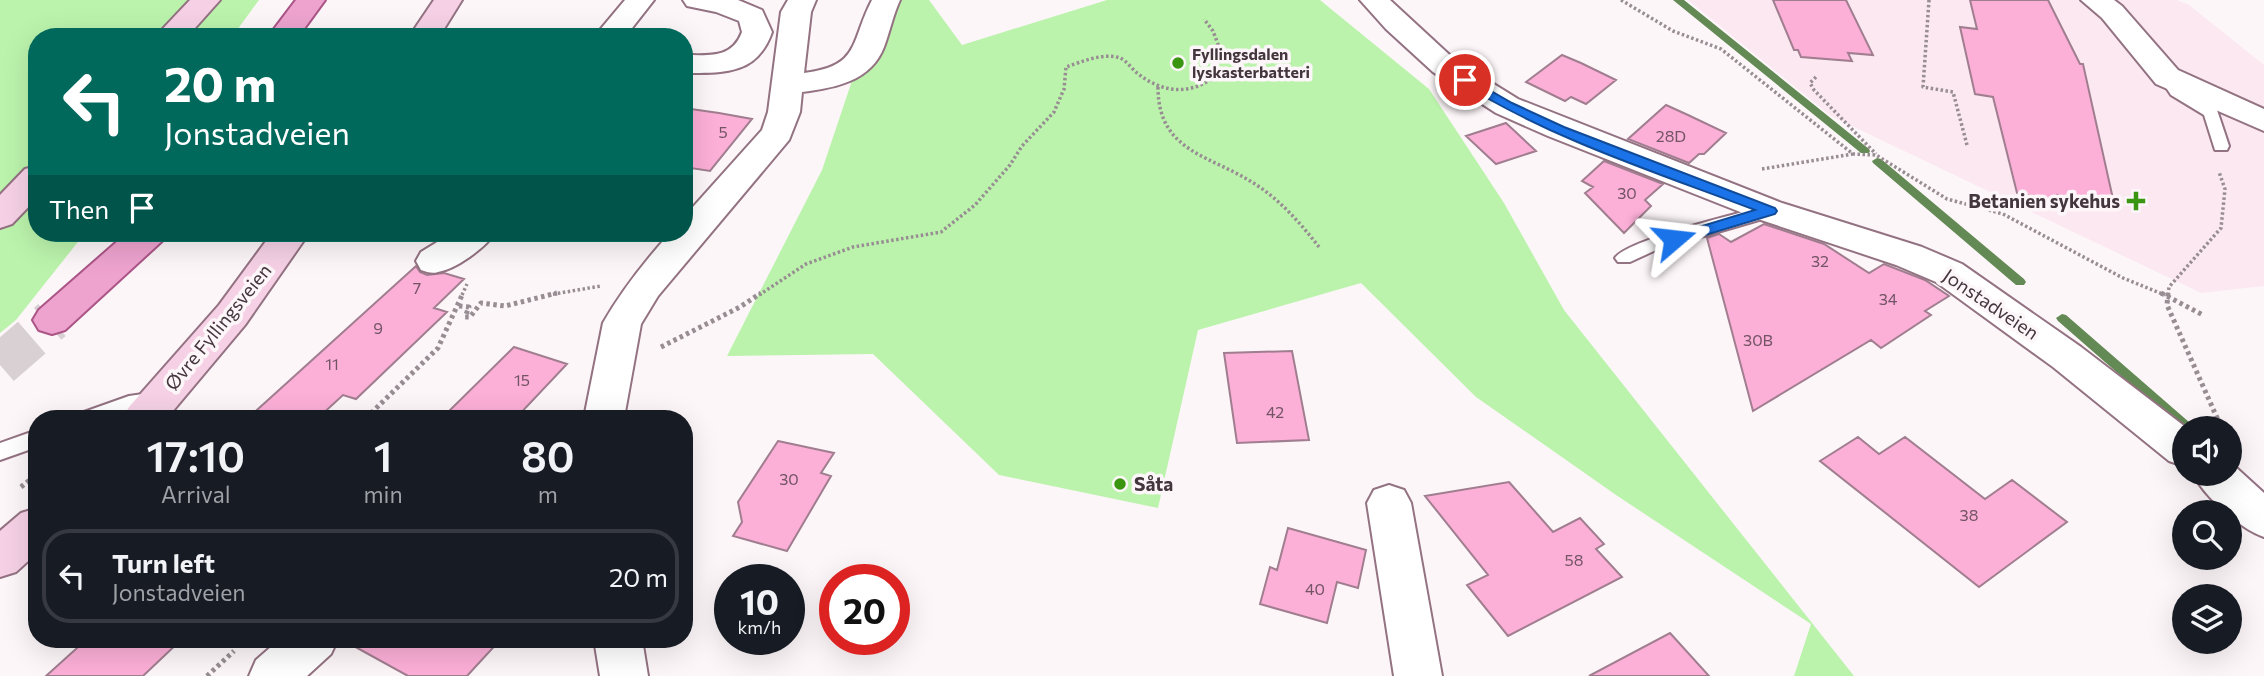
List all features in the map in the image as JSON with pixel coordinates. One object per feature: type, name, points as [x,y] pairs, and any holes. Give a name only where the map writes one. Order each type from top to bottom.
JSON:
[{"type":"main road","points":[[179,28],[206,0]]},
{"type":"main road","points":[[290,28],[311,0]]},
{"type":"main road","points":[[318,28],[339,0]]},
{"type":"main road","points":[[430,28],[449,0]]},
{"type":"main road","points":[[0,216],[28,186]]},
{"type":"main road","points":[[122,242],[52,320],[139,242]]},
{"type":"main road","name":"Øvre Fyllingsveien","points":[[151,409],[232,315],[285,242]]},
{"type":"main road","points":[[0,558],[28,534]]},
{"type":"street","points":[[616,28],[639,1],[668,0]]},
{"type":"street","points":[[693,64],[728,63],[743,57],[754,43],[757,32],[752,16],[738,9],[697,0]]},
{"type":"street","points":[[693,231],[777,133],[784,112],[796,12],[802,0]]},
{"type":"street","points":[[786,85],[822,80],[847,72],[859,64],[869,48],[886,0]]},
{"type":"street","name":"Jonstadveien","points":[[1374,0],[1444,66],[1507,106],[1559,130],[1725,194],[1909,256],[1949,273],[2067,357],[2172,440]]},
{"type":"street","points":[[2095,0],[2112,12],[2167,77],[2264,121]]},
{"type":"street","points":[[435,261],[464,242]]},
{"type":"street","points":[[606,410],[622,323],[643,289],[683,242]]},
{"type":"street","points":[[2227,486],[2264,519]]},
{"type":"street","points":[[1389,503],[1418,676]]},
{"type":"street","points":[[255,662],[291,648]]},
{"type":"street","points":[[619,648],[624,676]]},
{"type":"lane","points":[[2167,77],[2177,93],[2211,113],[2221,146]]},
{"type":"lane","points":[[1624,258],[1650,246],[1770,211]]},
{"type":"lane","points":[[113,410],[129,404],[151,409]]},
{"type":"lane","points":[[0,452],[28,441]]},
{"type":"path","points":[[1621,0],[1673,31],[1721,49],[1853,154]]},
{"type":"path","points":[[1929,0],[1923,87],[1953,92],[1967,145]]},
{"type":"path","points":[[615,363],[647,354],[740,307],[806,264],[853,247],[941,232],[975,205],[1010,165],[1022,145],[1054,112],[1064,89],[1066,67],[1100,57],[1121,58],[1135,73],[1158,88],[1176,92],[1202,88],[1213,78],[1214,62],[1220,52],[1213,31],[1204,19]]},
{"type":"path","points":[[1816,77],[1810,83],[1814,90],[1877,155],[1947,199],[2003,214],[2123,278],[2168,296],[2203,315]]},
{"type":"path","points":[[1158,88],[1159,110],[1165,126],[1182,142],[1258,185],[1295,216],[1319,247]]},
{"type":"path","points":[[2216,416],[2169,314],[2168,296],[2169,287],[2221,228],[2225,189],[2213,148],[2221,146]]},
{"type":"path","points":[[1725,194],[1737,177],[1750,171],[1853,154],[1877,155]]},
{"type":"path","points":[[374,410],[438,348],[467,283]]},
{"type":"path","points":[[459,306],[469,307],[465,317],[470,317],[481,303],[505,306],[592,285],[643,289]]},
{"type":"path","points":[[207,676],[221,668],[255,662]]},
{"type":"shaded area","name":"Betanien sykehus","points":[[1688,0],[2177,0],[2189,5],[2264,65],[2264,286],[2201,293],[1831,116]]},
{"type":"green space","points":[[0,0],[259,0],[239,28],[28,28],[28,242],[78,242],[16,320],[0,333]]},
{"type":"green space","points":[[892,0],[929,0],[962,45],[1107,0],[1320,0],[1429,89],[1504,203],[1564,310],[1854,676],[1794,676],[1811,624],[1616,495],[1476,397],[1361,283],[1198,330],[1158,508],[999,475],[873,354],[727,356],[822,170],[865,42]]},
{"type":"building","points":[[1773,0],[1846,0],[1873,55],[1848,53],[1852,61],[1801,57],[1798,50],[1794,50]]},
{"type":"building","points":[[1970,0],[2048,0],[2080,64],[2083,64],[2115,208],[2058,195],[2060,201],[2017,193],[1993,97],[1975,94],[1960,27],[1977,29]]},
{"type":"building","points":[[1562,55],[1616,80],[1586,104],[1571,97],[1565,101],[1526,82]]},
{"type":"building","points":[[1666,105],[1726,133],[1704,154],[1699,154],[1689,163],[1628,139]]},
{"type":"building","points":[[693,109],[752,119],[710,171],[693,168]]},
{"type":"building","points":[[1506,123],[1536,151],[1496,164],[1466,136]]},
{"type":"building","points":[[1604,161],[1663,184],[1645,200],[1651,206],[1624,233],[1585,193],[1593,187],[1582,181]]},
{"type":"building","points":[[1764,224],[1824,244],[1869,273],[1884,264],[1925,280],[1949,296],[1925,311],[1931,315],[1881,348],[1871,340],[1753,411],[1707,238],[1719,234],[1731,242]]},
{"type":"building","points":[[416,266],[420,272],[427,275],[444,273],[464,279],[434,308],[447,312],[356,399],[343,395],[327,410],[257,410]]},
{"type":"building","points":[[514,347],[567,364],[524,410],[450,410]]},
{"type":"building","points":[[1292,351],[1309,440],[1237,443],[1224,353]]},
{"type":"building","points":[[1858,437],[1879,454],[1905,437],[1985,499],[2012,480],[2067,522],[1979,587],[1820,461]]},
{"type":"building","points":[[778,441],[834,453],[821,473],[831,476],[787,551],[733,536],[742,522],[738,502]]},
{"type":"building","points":[[1509,482],[1553,532],[1580,518],[1604,544],[1596,549],[1622,577],[1508,636],[1467,585],[1488,575],[1425,496]]},
{"type":"building","points":[[1288,528],[1366,550],[1358,588],[1337,582],[1327,623],[1260,604],[1270,567],[1277,570]]},
{"type":"building","points":[[1670,633],[1709,676],[1589,676]]},
{"type":"building","points":[[77,648],[173,648],[143,676],[46,676]]},
{"type":"building","points":[[357,648],[493,648],[467,676],[408,676]]},
{"type":"waterway","points":[[1678,0],[1865,151]]},
{"type":"waterway","points":[[1877,161],[2020,282]]},
{"type":"waterway","points":[[2062,318],[2176,416]]},
{"type":"tunnel","points":[[0,365],[52,320]]},
{"type":"place","name":"Fyllingsdalen lyskasterbatteri","points":[[1178,63]]},
{"type":"place","name":"Betanien sykehus","points":[[2136,201]]},
{"type":"place","name":"Såta","points":[[1120,484]]},
{"type":"route","points":[[1465,80],[1507,106],[1559,130],[1770,211],[1674,239]]}]
